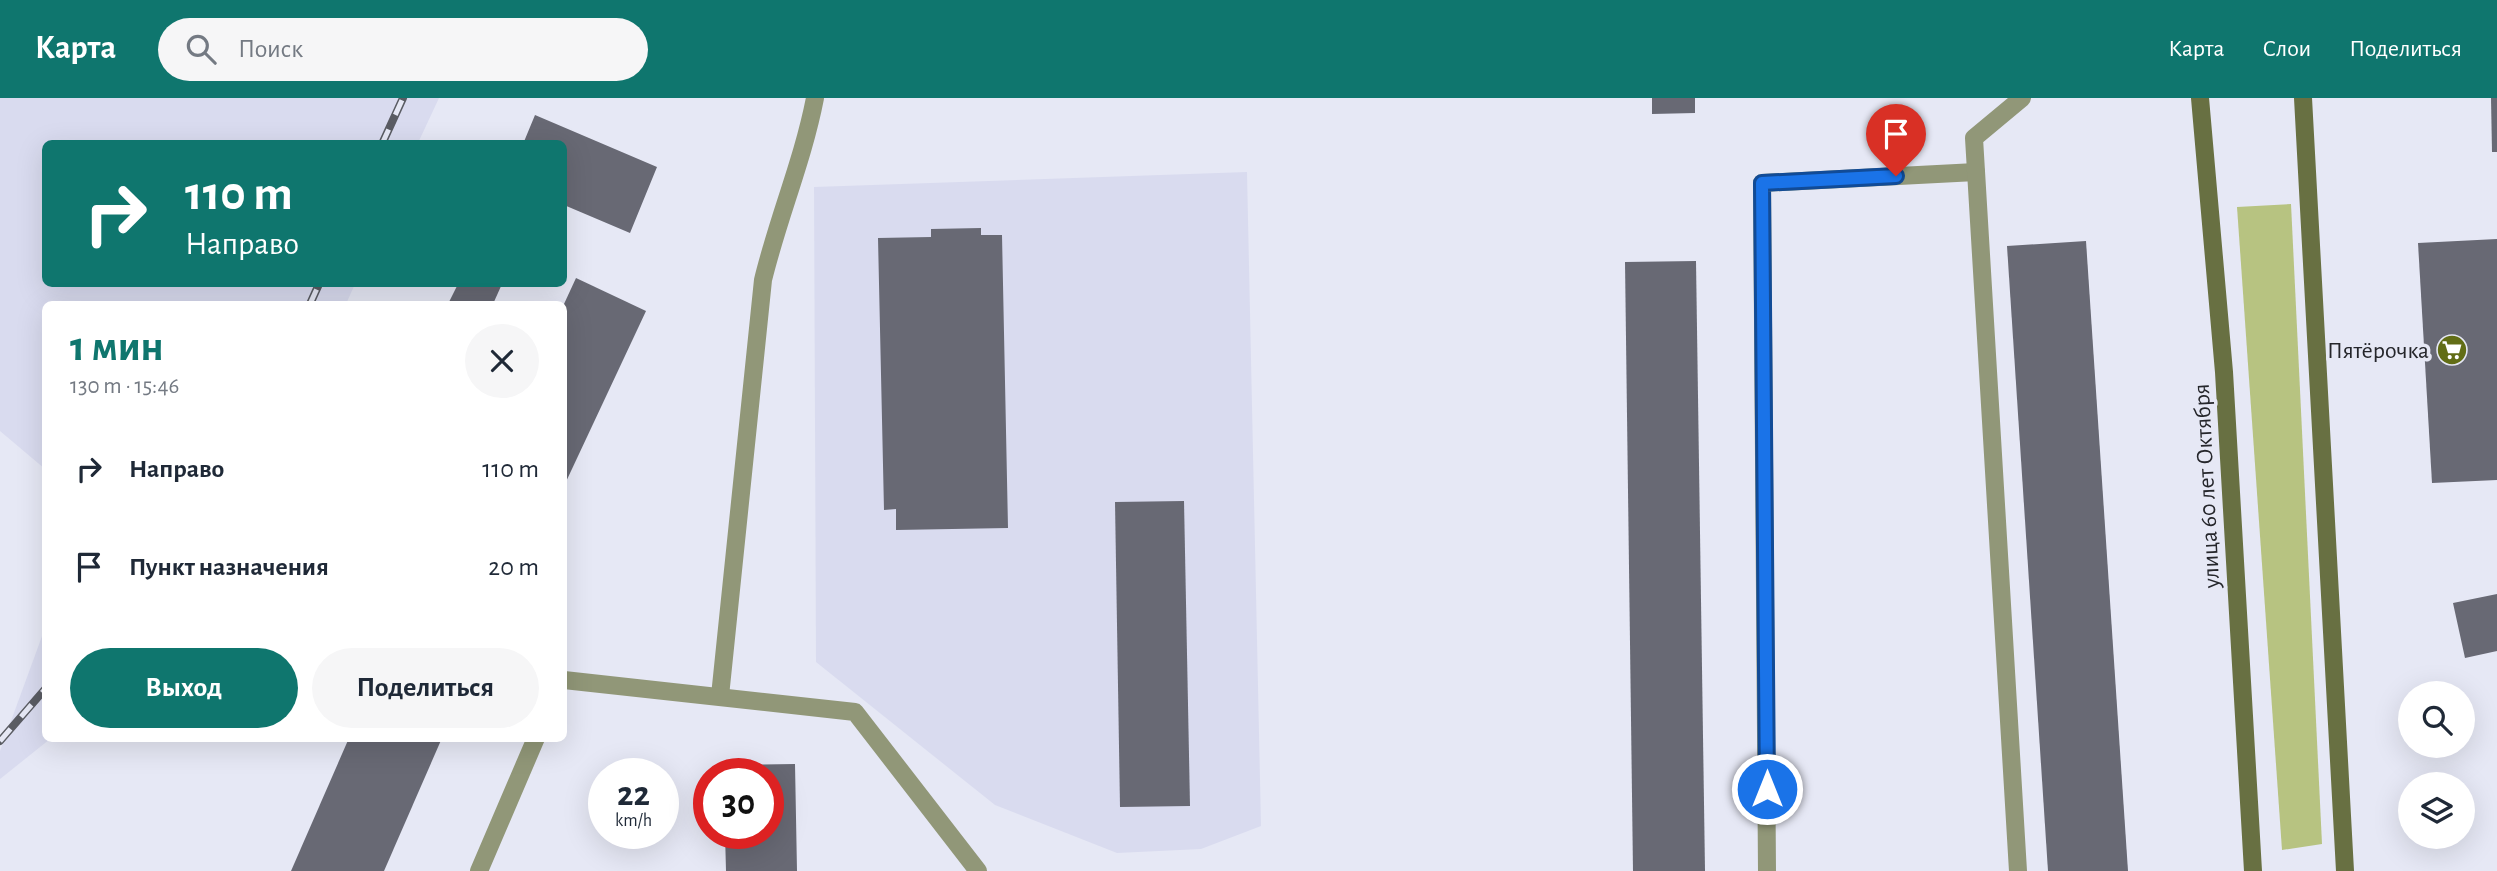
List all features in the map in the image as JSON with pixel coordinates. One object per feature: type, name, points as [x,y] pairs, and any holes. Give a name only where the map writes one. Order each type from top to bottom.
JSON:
[{"type":"street","points":[[720,696],[763,280],[776,225],[806,147],[815,98]]},
{"type":"street","points":[[2018,871],[1974,138],[2022,98]]},
{"type":"street","name":"улица 60 лет Октября","points":[[2200,98],[2224,372],[2253,871]]},
{"type":"street","points":[[2303,98],[2345,871]]},
{"type":"street","points":[[1768,871],[1762,183],[1976,172]]},
{"type":"street","points":[[567,680],[855,712],[978,871]]},
{"type":"street","points":[[479,871],[534,742]]},
{"type":"shaded area","points":[[0,98],[439,98],[419,140],[42,140],[42,287],[354,287],[347,301],[42,301],[42,466],[0,431]]},
{"type":"shaded area","points":[[1247,172],[1261,826],[1201,849],[1117,853],[995,805],[816,662],[814,187]]},
{"type":"shaded area","points":[[42,636],[42,742],[46,742],[0,779],[0,751]]},
{"type":"green space","points":[[2291,204],[2322,844],[2282,850],[2237,207]]},
{"type":"building","points":[[1652,98],[1695,98],[1695,113],[1652,114]]},
{"type":"building","points":[[2491,98],[2497,98],[2497,152],[2492,152]]},
{"type":"building","points":[[535,115],[657,167],[630,233],[567,206],[567,140],[525,140]]},
{"type":"building","points":[[981,228],[981,235],[1002,235],[1008,528],[896,530],[896,509],[884,510],[878,238],[931,237],[931,229]]},
{"type":"building","points":[[2497,239],[2497,480],[2432,483],[2418,243]]},
{"type":"building","points":[[2086,241],[2128,871],[2048,871],[2007,246]]},
{"type":"building","points":[[1696,261],[1705,871],[1633,871],[1625,262]]},
{"type":"building","points":[[576,278],[646,311],[567,480],[567,301]]},
{"type":"building","points":[[456,287],[501,287],[494,301],[450,301]]},
{"type":"building","points":[[1184,501],[1190,806],[1120,807],[1115,502]]},
{"type":"building","points":[[2497,594],[2497,651],[2465,658],[2453,603]]},
{"type":"building","points":[[347,742],[440,742],[384,871],[291,871]]},
{"type":"building","points":[[784,764],[795,764],[797,871],[726,871],[725,849],[784,849]]},
{"type":"railway","points":[[384,140],[403,98]]},
{"type":"railway","points":[[311,301],[318,287]]},
{"type":"railway","points":[[0,741],[42,693]]},
{"type":"place","name":"Пятёрочка","points":[[2452,350]]},
{"type":"route","points":[[1767,789],[1762,183],[1896,176]]}]
